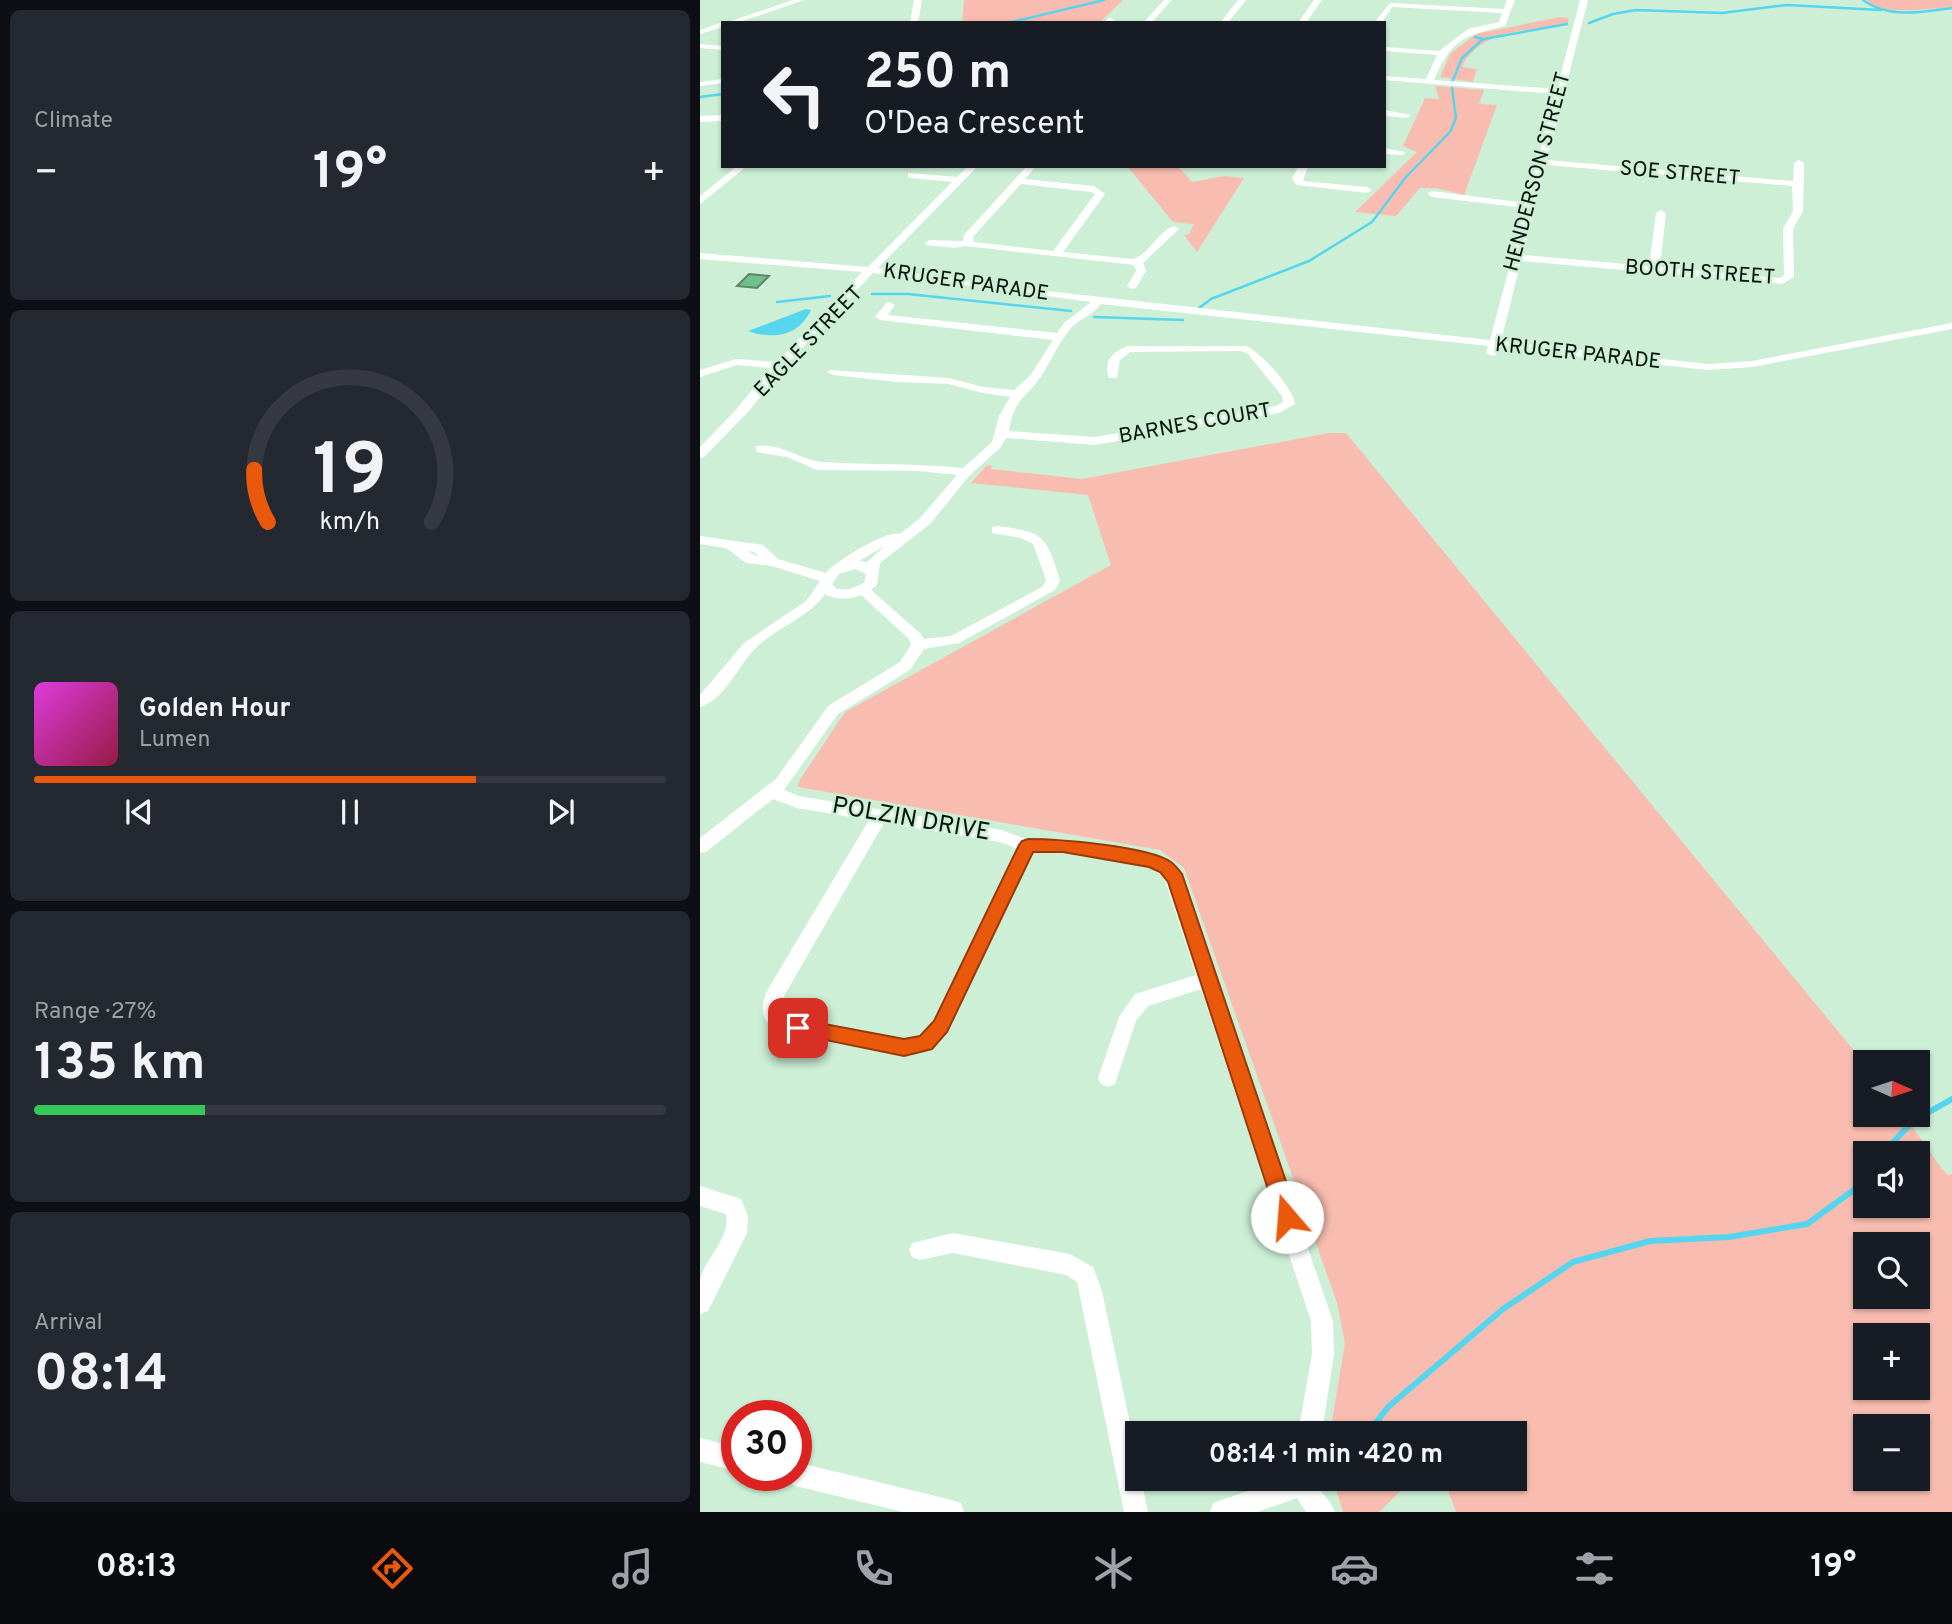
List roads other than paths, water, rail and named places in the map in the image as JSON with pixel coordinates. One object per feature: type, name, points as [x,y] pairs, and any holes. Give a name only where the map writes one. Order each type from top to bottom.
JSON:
[{"type":"street","points":[[735,21],[800,0]]},
{"type":"street","points":[[914,21],[918,0]]},
{"type":"street","points":[[1149,21],[1168,0]]},
{"type":"street","points":[[1226,21],[1242,0]]},
{"type":"street","points":[[1303,21],[1318,0]]},
{"type":"street","points":[[1429,82],[1441,53],[1468,33],[1502,24],[1511,0]]},
{"type":"street","name":"HENDERSON STREET","points":[[1493,349],[1584,0]]},
{"type":"street","points":[[1379,21],[1387,7],[1393,5],[1507,11]]},
{"type":"street","points":[[700,32],[721,26]]},
{"type":"street","points":[[700,46],[721,48]]},
{"type":"street","points":[[1386,48],[1441,53]]},
{"type":"street","points":[[700,74],[721,76]]},
{"type":"street","points":[[1386,78],[1559,92]]},
{"type":"street","points":[[700,84],[721,81]]},
{"type":"street","points":[[1386,113],[1407,115]]},
{"type":"street","points":[[700,119],[721,118]]},
{"type":"street","points":[[1386,151],[1402,152]]},
{"type":"street","name":"SOE STREET","points":[[1542,162],[1797,184]]},
{"type":"street","points":[[1797,184],[1798,163]]},
{"type":"street","points":[[700,201],[741,168]]},
{"type":"street","name":"EAGLE STREET","points":[[782,366],[972,168]]},
{"type":"street","points":[[967,243],[968,237],[1030,168]]},
{"type":"street","points":[[1303,168],[1297,178],[1299,183],[1367,190]]},
{"type":"street","points":[[911,175],[961,180]]},
{"type":"street","points":[[1019,181],[1087,188],[1100,194],[1055,255]]},
{"type":"street","name":"BOOTH STREET","points":[[1516,257],[1768,281],[1786,280],[1790,273],[1788,229],[1798,208],[1797,184]]},
{"type":"street","points":[[1432,194],[1529,205]]},
{"type":"street","name":"EAGLE STREET","points":[[700,454],[836,305],[912,235],[934,206]]},
{"type":"street","points":[[1654,270],[1661,213]]},
{"type":"street","points":[[930,243],[967,243],[979,247],[1138,262],[1148,257],[1165,233],[1174,229]]},
{"type":"street","points":[[901,253],[912,235]]},
{"type":"street","name":"KRUGER PARADE","points":[[700,256],[841,278],[870,274],[909,274],[1092,302]]},
{"type":"street","name":"KRUGER PARADE","points":[[730,259],[770,260],[1092,302],[1493,349],[1699,367],[1726,367],[1952,326]]},
{"type":"street","points":[[1132,286],[1141,271],[1138,262]]},
{"type":"street","points":[[899,265],[901,270],[909,274]]},
{"type":"street","points":[[836,305],[841,278]]},
{"type":"street","points":[[700,702],[709,697],[752,643],[811,604],[863,590],[873,581],[871,570],[874,561],[935,511],[966,472],[996,444],[1002,434],[1005,416],[1017,394],[1034,378],[1059,337],[1079,316],[1092,309],[1092,302]]},
{"type":"street","points":[[890,305],[880,317],[1059,337]]},
{"type":"street","name":"BARNES COURT","points":[[1002,434],[1095,441],[1279,409],[1285,407],[1289,400],[1252,352],[1242,348],[1128,349],[1115,358],[1111,368],[1113,376]]},
{"type":"street","points":[[700,374],[737,362],[782,366]]},
{"type":"street","points":[[833,372],[949,381],[984,390],[1017,394]]},
{"type":"street","points":[[760,449],[790,454],[817,466],[918,467],[966,472]]},
{"type":"street","points":[[811,604],[827,581],[844,567],[888,538],[914,530]]},
{"type":"street","points":[[918,645],[954,640],[967,635],[1048,590],[1052,580],[1041,542],[1027,534],[997,530]]},
{"type":"street","points":[[700,540],[731,545],[751,560],[773,562],[827,581],[832,593],[842,595]]},
{"type":"street","points":[[844,567],[860,565],[871,570]]},
{"type":"street","points":[[700,847],[782,783],[833,710],[912,659],[918,645],[912,632],[863,590]]},
{"type":"street","name":"POLZIN DRIVE","points":[[773,792],[797,802],[1002,836],[1028,845],[1063,845],[1153,860],[1167,867],[1176,879],[1322,1321],[1323,1354],[1312,1421]]},
{"type":"street","points":[[880,815],[775,994],[771,1006],[772,1016],[782,1024],[904,1047],[925,1044],[940,1026],[1028,845]]},
{"type":"street","points":[[1108,1078],[1128,1017],[1142,1000],[1208,979]]},
{"type":"street","points":[[700,1196],[734,1206],[738,1213],[738,1222],[732,1242],[700,1303]]},
{"type":"street","points":[[920,1250],[953,1243],[1070,1265],[1085,1275],[1091,1292],[1136,1512]]},
{"type":"street","points":[[700,1450],[721,1455]]},
{"type":"street","points":[[812,1478],[952,1512]]},
{"type":"street","points":[[1222,1512],[1276,1491]]},
{"type":"street","points":[[1306,1491],[1323,1512]]},
{"type":"water","points":[[806,309],[811,310],[800,326],[784,334],[767,335],[748,331]]},
{"type":"waterway","points":[[1016,21],[1104,0]]},
{"type":"waterway","points":[[1863,0],[1883,10],[1894,12],[1952,8]]},
{"type":"waterway","points":[[1589,23],[1613,14],[1636,10],[1722,13],[1787,5],[1881,10]]},
{"type":"waterway","points":[[1475,37],[1484,39],[1567,24]]},
{"type":"waterway","points":[[1453,80],[1462,58],[1483,39]]},
{"type":"waterway","points":[[1199,308],[1211,299],[1309,261],[1372,222],[1406,177],[1450,132],[1456,118],[1452,88]]},
{"type":"waterway","points":[[700,97],[721,94]]},
{"type":"waterway","points":[[872,294],[908,294],[1071,311]]},
{"type":"waterway","points":[[777,302],[830,296]]},
{"type":"waterway","points":[[1094,317],[1183,320]]},
{"type":"waterway","points":[[1894,1141],[1913,1121],[1952,1099]]},
{"type":"waterway","points":[[1377,1421],[1388,1407],[1503,1309],[1573,1262],[1650,1241],[1729,1237],[1807,1224],[1853,1190]]}]
